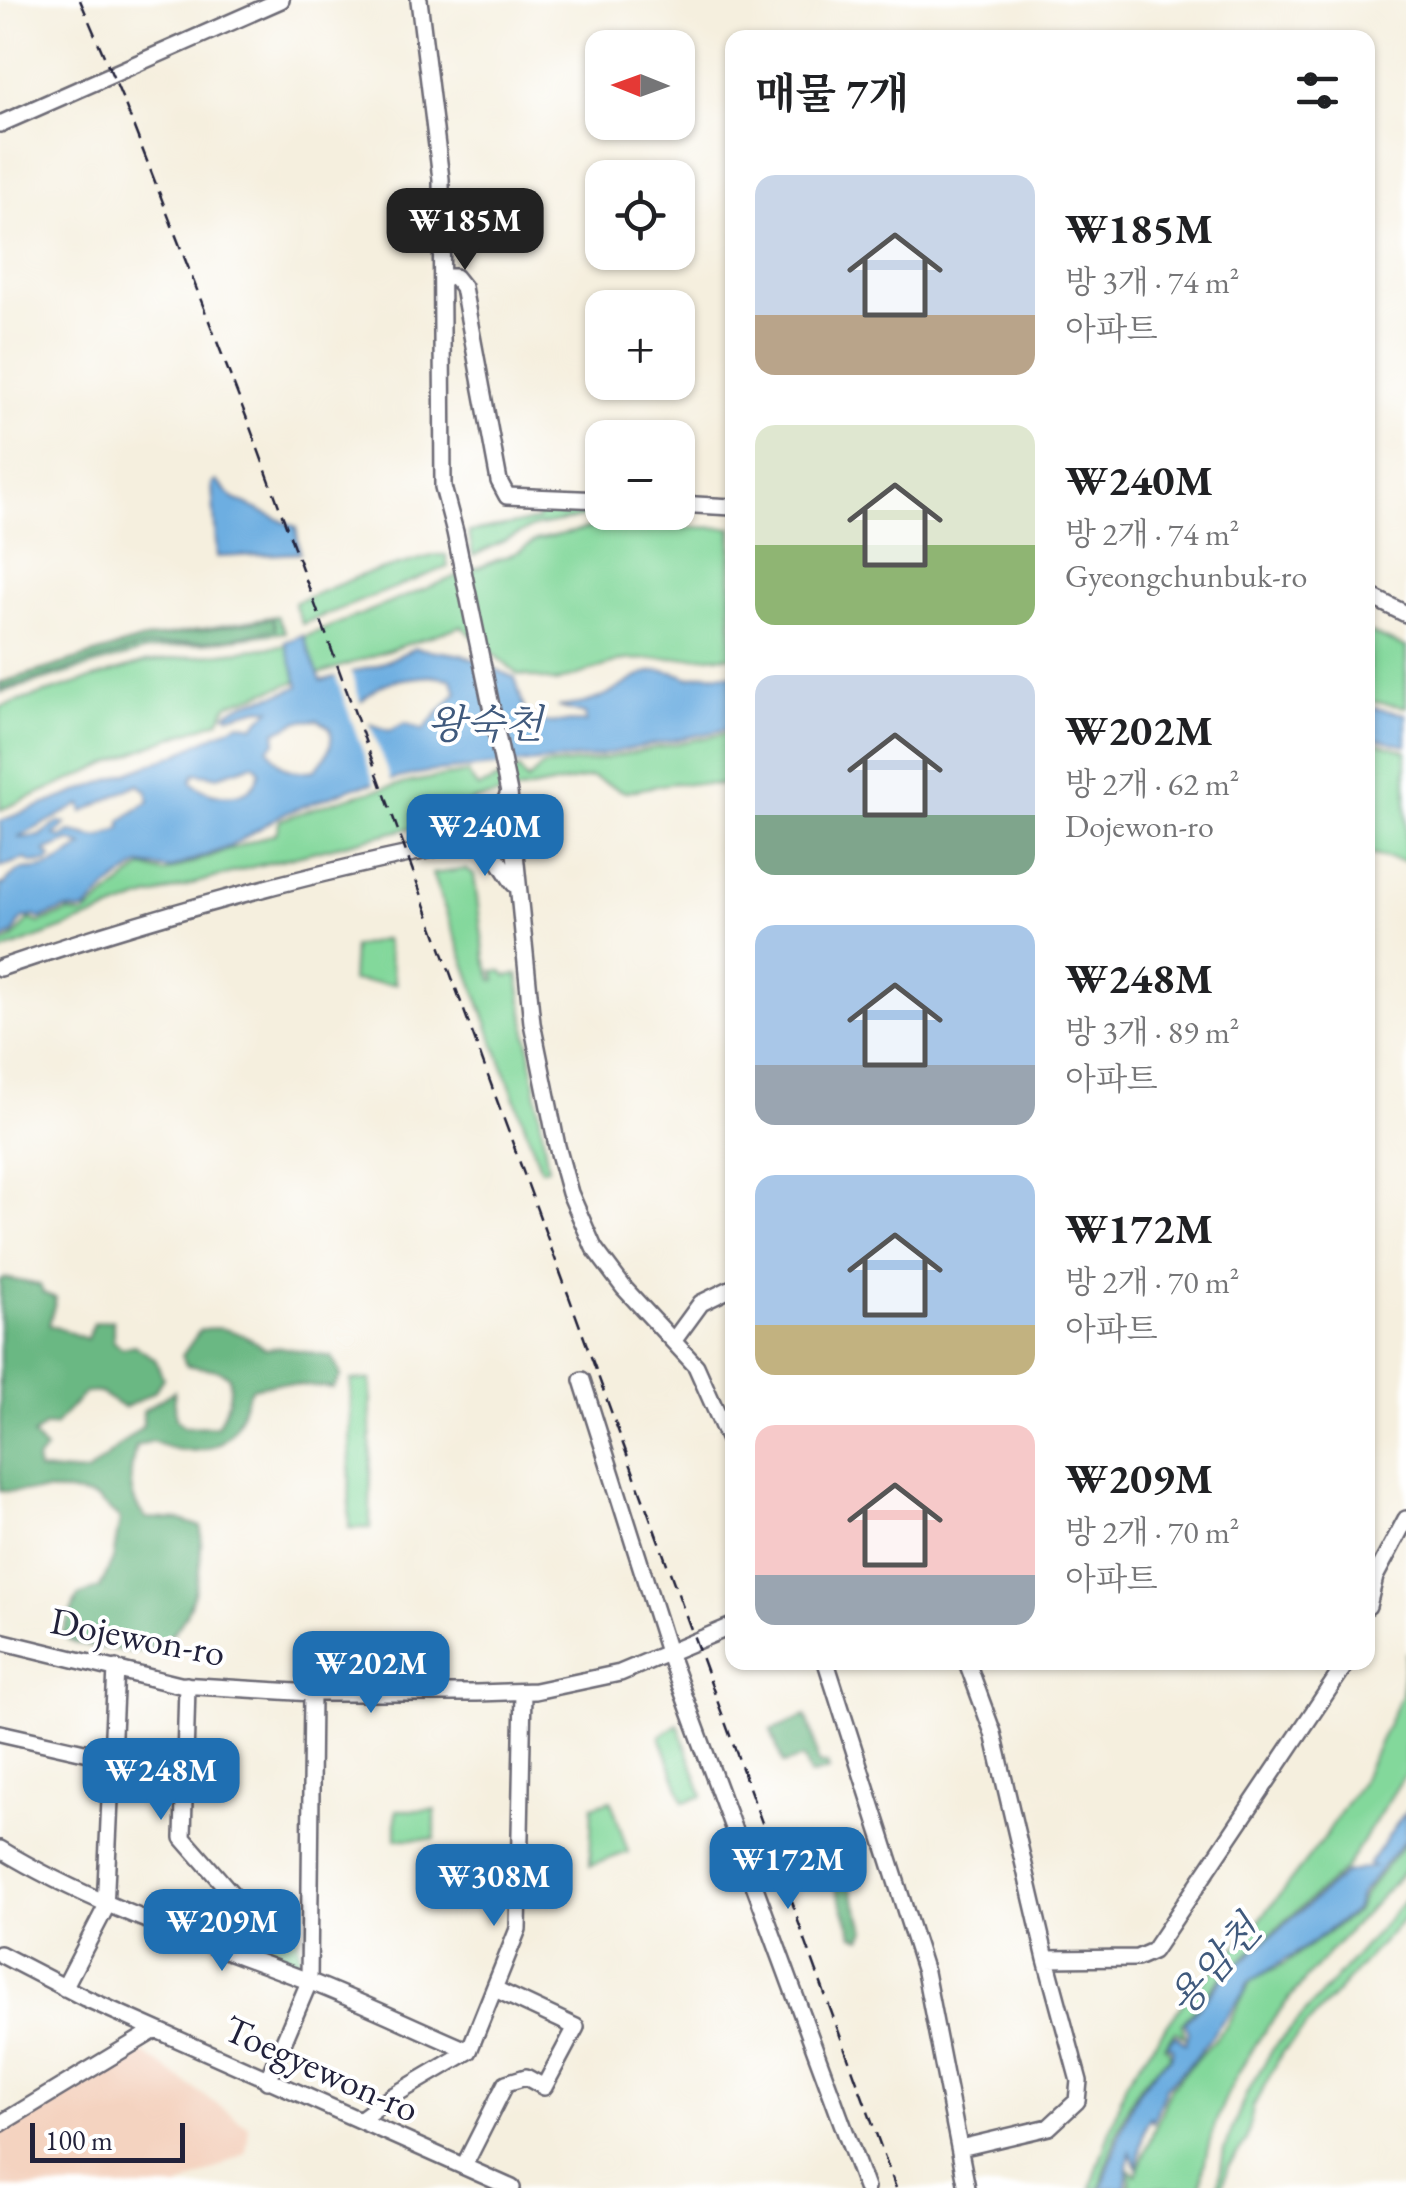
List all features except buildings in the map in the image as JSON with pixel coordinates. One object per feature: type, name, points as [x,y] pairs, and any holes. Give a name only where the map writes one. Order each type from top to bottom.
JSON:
[{"type":"street","points":[[0,124],[282,0]]},
{"type":"street","points":[[410,0],[421,22]]},
{"type":"street","points":[[418,0],[440,178],[443,487],[456,532],[509,793],[532,1024],[557,1146],[570,1192],[594,1248],[624,1288],[696,1366],[725,1431]]},
{"type":"street","points":[[443,277],[455,277],[464,287],[498,481],[506,496],[585,499]]},
{"type":"street","points":[[695,505],[725,507]]},
{"type":"street","points":[[1375,598],[1406,614]]},
{"type":"street","points":[[477,840],[509,793]]},
{"type":"street","points":[[0,968],[105,932],[284,881],[514,834]]},
{"type":"street","points":[[477,840],[493,852],[520,896]]},
{"type":"street","points":[[674,1340],[701,1303],[725,1291]]},
{"type":"street","points":[[582,1380],[668,1652],[866,2188]]},
{"type":"street","points":[[1375,1577],[1406,1519]]},
{"type":"street","name":"Dojewon-ro","points":[[0,1641],[187,1685],[312,1693],[523,1692],[620,1673],[725,1629]]},
{"type":"street","points":[[64,1988],[106,1902],[116,1668]]},
{"type":"street","points":[[829,1670],[924,1972],[967,2188]]},
{"type":"street","points":[[960,2148],[1048,2127],[1077,2101],[1079,2081],[993,1733],[970,1670]]},
{"type":"street","points":[[1046,1958],[1116,1960],[1137,1958],[1153,1951],[1343,1670]]},
{"type":"street","points":[[187,1685],[183,1838],[238,1901],[219,1949]]},
{"type":"street","points":[[361,2119],[390,2096],[468,2051],[518,1930],[523,1692]]},
{"type":"street","points":[[267,2081],[309,1982],[312,1693]]},
{"type":"street","points":[[0,1734],[111,1758]]},
{"type":"street","points":[[0,1849],[106,1902],[309,1982],[468,2051]]},
{"type":"street","name":"Toegyewon-ro","points":[[0,1954],[154,2030],[512,2188]]},
{"type":"street","points":[[464,2166],[506,2083],[526,2077],[544,2087],[576,2027],[495,1989]]},
{"type":"street","points":[[0,2124],[154,2030]]},
{"type":"shaded area","points":[[135,2047],[249,2127],[246,2153],[179,2188],[0,2188],[0,2129],[21,2121]]},
{"type":"green space","points":[[585,505],[585,517],[533,527],[473,556],[469,532],[538,520],[537,508]]},
{"type":"green space","points":[[725,528],[725,656],[624,660],[556,682],[517,674],[461,626],[227,705],[219,721],[0,810],[0,707],[146,662],[282,646],[520,551],[536,540],[585,529]]},
{"type":"green space","points":[[446,555],[448,567],[302,624],[294,603],[362,575]]},
{"type":"green space","points":[[277,616],[285,632],[143,651],[0,693],[0,683],[141,640]]},
{"type":"green space","points":[[273,618],[276,629],[227,639],[142,647],[0,690],[0,683],[141,640]]},
{"type":"green space","points":[[1375,635],[1406,647],[1406,707],[1375,702]]},
{"type":"green space","points":[[725,733],[725,785],[673,783],[625,792],[592,777],[474,800],[442,820],[142,899],[0,952],[0,945],[13,938],[30,919],[39,923],[68,912],[84,915],[143,867],[164,873],[276,833],[280,820],[350,797],[467,773],[478,788],[519,769],[527,781],[543,766],[592,761]]},
{"type":"green space","points":[[1375,742],[1406,751],[1406,862],[1375,855]]},
{"type":"green space","points":[[466,869],[474,875],[485,959],[492,980],[496,980],[493,971],[502,971],[507,976],[518,974],[548,1168],[541,1169],[432,874]]},
{"type":"green space","points":[[385,939],[396,984],[351,981],[353,947]]},
{"type":"green space","points":[[0,1280],[40,1285],[43,1293],[56,1298],[49,1325],[87,1339],[93,1323],[113,1320],[113,1341],[122,1348],[134,1345],[155,1359],[163,1378],[154,1392],[124,1408],[100,1393],[85,1392],[54,1426],[45,1426],[33,1436],[46,1450],[36,1461],[38,1470],[87,1473],[143,1426],[143,1411],[174,1391],[176,1419],[184,1427],[217,1426],[228,1402],[229,1376],[218,1370],[186,1365],[182,1356],[200,1330],[235,1332],[266,1349],[281,1347],[332,1357],[341,1376],[333,1388],[277,1383],[252,1388],[233,1430],[214,1446],[190,1451],[152,1441],[136,1446],[132,1493],[146,1518],[181,1520],[201,1527],[200,1565],[190,1604],[170,1636],[154,1646],[120,1650],[70,1641],[62,1634],[78,1596],[100,1588],[113,1559],[120,1519],[97,1499],[69,1492],[0,1491]]},
{"type":"green space","points":[[351,1380],[371,1380],[370,1528],[349,1528]]},
{"type":"green space","points":[[1406,1652],[1406,1773],[1345,1869],[1218,1980],[1182,2024],[1185,2037],[1175,2031],[1164,2045],[1170,2057],[1155,2069],[1132,2099],[1100,2188],[1091,2188],[1126,2082],[1188,1996],[1248,1935],[1323,1839],[1362,1780],[1401,1695]]},
{"type":"green space","points":[[806,1716],[818,1764],[827,1764],[829,1770],[810,1776],[803,1758],[783,1764],[771,1730]]},
{"type":"green space","points":[[678,1724],[703,1796],[684,1802],[660,1736]]},
{"type":"green space","points":[[611,1800],[628,1852],[590,1866],[592,1806]]},
{"type":"green space","points":[[396,1810],[435,1810],[435,1839],[396,1839]]},
{"type":"green space","points":[[838,1840],[838,1852],[866,1930],[862,1938],[853,1935],[825,1859],[829,1841]]},
{"type":"green space","points":[[1406,1842],[1406,1869],[1308,1976],[1250,2054],[1227,2096],[1210,2140],[1201,2188],[1129,2188],[1130,2170],[1136,2175],[1171,2087],[1225,2028],[1252,1981],[1285,1964],[1356,1912],[1365,1893]]},
{"type":"green space","points":[[1406,1899],[1406,1916],[1282,2053],[1253,2107],[1247,2141],[1228,2166],[1222,2188],[1218,2188],[1224,2150],[1247,2092],[1273,2049]]},
{"type":"green space","points":[[243,1908],[298,1926],[300,1971],[228,1945]]},
{"type":"water","points":[[216,481],[234,499],[296,527],[300,553],[217,557],[212,484]]},
{"type":"water","name":"왕숙천","points":[[303,635],[321,681],[378,665],[415,648],[463,655],[515,678],[528,723],[586,722],[585,714],[558,707],[605,696],[649,672],[673,672],[689,678],[725,675],[725,729],[591,757],[428,772],[355,787],[283,814],[229,847],[169,869],[140,865],[110,886],[85,911],[65,909],[41,919],[22,919],[13,934],[0,941],[0,884],[4,885],[21,870],[52,865],[83,846],[70,841],[45,851],[51,857],[48,862],[25,859],[0,867],[0,821],[175,755],[240,723],[254,726],[271,709],[226,714],[243,704],[299,686],[285,642]],"holes":[[[430,676],[451,679],[457,692],[423,730],[405,723],[390,731],[361,721],[356,706],[374,690],[390,682]],[[318,720],[330,728],[326,755],[315,770],[287,769],[268,748],[276,742],[275,732],[299,721]],[[254,764],[260,771],[256,781],[239,794],[221,795],[191,781],[195,773],[217,776]],[[138,784],[147,791],[149,801],[121,821],[121,828],[105,836],[96,838],[70,832],[61,838],[55,835],[66,824],[59,822],[40,836],[18,838],[81,804],[83,812]]]},
{"type":"water","points":[[1375,708],[1406,714],[1406,746],[1375,738]]},
{"type":"water","points":[[1406,1811],[1406,1838],[1361,1893],[1355,1910],[1248,1983],[1195,2058],[1166,2087],[1153,2122],[1150,2117],[1144,2129],[1137,2167],[1130,2152],[1125,2188],[1102,2188],[1134,2100],[1156,2070],[1171,2058],[1173,2047],[1167,2044],[1175,2035],[1186,2043],[1189,2032],[1185,2023],[1222,1979],[1345,1873],[1373,1867],[1368,1865]]},
{"type":"pier","points":[[350,668],[392,784],[376,788],[334,672]]},
{"type":"railway","points":[[80,0],[126,107],[247,419],[896,2188]]},
{"type":"water label","name":"용암천","points":[[1214,1965]]}]
